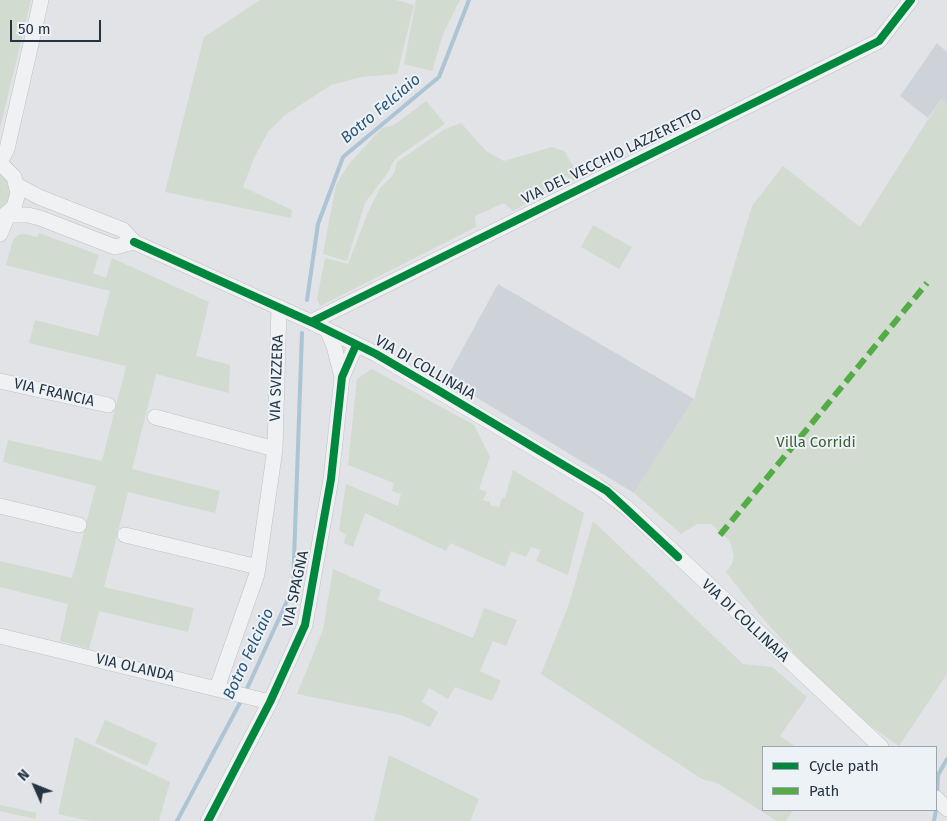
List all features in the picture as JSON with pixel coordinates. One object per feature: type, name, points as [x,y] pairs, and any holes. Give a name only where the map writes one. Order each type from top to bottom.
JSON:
[{"type":"street","points":[[0,234],[4,216],[17,200],[17,185],[8,169],[0,163],[8,149],[41,0]]},
{"type":"street","name":"VIA DEL VECCHIO LAZZERETTO","points":[[311,322],[879,41],[911,0]]},
{"type":"street","name":"VIA DI COLLINAIA","points":[[17,185],[39,197],[123,230],[134,242],[279,307],[356,345],[436,389],[607,492],[880,746]]},
{"type":"street","name":"VIA DI COLLINAIA","points":[[4,216],[28,215],[40,218],[115,246],[134,242]]},
{"type":"street","name":"VIA SVIZZERA","points":[[220,688],[258,567],[275,449],[279,307]]},
{"type":"street","name":"VIA SPAGNA","points":[[327,330],[334,346],[342,378]]},
{"type":"street","name":"VIA SPAGNA","points":[[208,821],[270,702],[304,625],[331,479],[342,378],[356,345]]},
{"type":"street","name":"VIA FRANCIA","points":[[0,381],[108,405]]},
{"type":"street","points":[[155,417],[275,449]]},
{"type":"street","points":[[0,506],[79,525]]},
{"type":"street","points":[[125,535],[258,567]]},
{"type":"street","name":"VIA OLANDA","points":[[0,636],[220,688],[270,702]]},
{"type":"street","points":[[937,799],[947,809]]},
{"type":"shaded area","points":[[937,43],[947,52],[947,104],[941,99],[928,118],[900,96]]},
{"type":"shaded area","points":[[498,284],[694,399],[634,493],[446,379]]},
{"type":"green space","points":[[0,0],[31,0],[0,128]]},
{"type":"green space","points":[[260,0],[396,0],[414,5],[397,74],[361,77],[331,85],[285,115],[268,132],[254,158],[243,187],[292,210],[291,218],[165,192],[204,37]]},
{"type":"green space","points":[[416,0],[460,0],[443,34],[432,71],[404,64]]},
{"type":"green space","name":"Villa Corridi","points":[[941,99],[947,104],[947,674],[899,746],[861,719],[814,675],[759,614],[726,572],[732,564],[734,557],[730,541],[711,524],[697,524],[681,534],[634,493],[694,399],[752,206],[783,166],[860,227]]},
{"type":"green space","points":[[426,101],[445,124],[396,158],[389,171],[365,203],[347,261],[323,254],[336,185],[348,165],[382,128],[394,125]]},
{"type":"green space","points":[[461,123],[486,151],[504,161],[552,147],[564,151],[580,177],[574,181],[566,176],[560,185],[513,211],[504,203],[475,216],[476,227],[320,306],[317,299],[325,258],[348,264],[369,210],[380,188],[394,174],[397,162],[445,129]]},
{"type":"green space","points":[[0,172],[8,180],[10,189],[9,199],[0,210]]},
{"type":"green space","points":[[593,225],[632,247],[619,269],[581,247]]},
{"type":"green space","points":[[39,233],[99,255],[93,273],[106,278],[112,258],[209,302],[196,356],[230,365],[229,393],[156,374],[132,469],[220,491],[215,513],[128,492],[104,587],[194,608],[188,632],[99,611],[89,649],[60,641],[68,604],[0,587],[0,561],[72,578],[96,486],[3,462],[8,440],[102,461],[126,366],[29,343],[35,320],[98,336],[110,291],[6,265],[13,240],[18,235],[25,234],[37,237]]},
{"type":"green space","points":[[372,369],[474,425],[490,457],[479,489],[487,492],[483,500],[490,502],[490,505],[499,507],[502,498],[505,498],[513,470],[584,513],[568,575],[536,561],[541,550],[531,547],[526,557],[511,551],[505,567],[450,543],[446,551],[365,513],[353,547],[344,543],[346,535],[339,530],[346,484],[398,506],[401,494],[392,491],[394,483],[348,465],[357,379]]},
{"type":"green space","points":[[593,521],[743,664],[772,667],[807,697],[780,736],[795,746],[762,746],[762,811],[792,811],[786,821],[777,821],[717,783],[702,779],[541,674],[569,604]]},
{"type":"green space","points":[[333,569],[381,590],[378,600],[473,638],[484,608],[517,620],[506,646],[493,641],[480,671],[501,681],[492,701],[455,687],[448,699],[429,688],[422,702],[438,712],[430,727],[401,715],[297,694],[323,630]]},
{"type":"green space","points":[[105,720],[157,743],[147,766],[95,743]]},
{"type":"green space","points":[[75,737],[170,782],[159,821],[90,821],[58,814]]},
{"type":"green space","points":[[389,755],[479,799],[470,821],[374,821]]},
{"type":"green space","points":[[0,805],[37,813],[35,819],[0,811]]},
{"type":"waterway","name":"Botro Felciaio","points":[[307,300],[318,224],[343,157],[439,77],[469,0]]},
{"type":"waterway","name":"Botro Felciaio","points":[[245,693],[293,588],[302,333]]},
{"type":"waterway","name":"Botro Felciaio","points":[[177,821],[242,699]]},
{"type":"waterway","points":[[937,794],[938,775],[947,759]]},
{"type":"waterway","points":[[934,821],[936,811]]},
{"type":"marked path","points":[[720,535],[927,283]]},
{"type":"cycle path","points":[[311,322],[879,41],[911,0]]},
{"type":"cycle path","points":[[134,242],[311,322],[376,354],[607,491],[678,557]]},
{"type":"cycle path","points":[[208,821],[270,702],[305,625],[331,479],[342,377],[356,345]]}]
